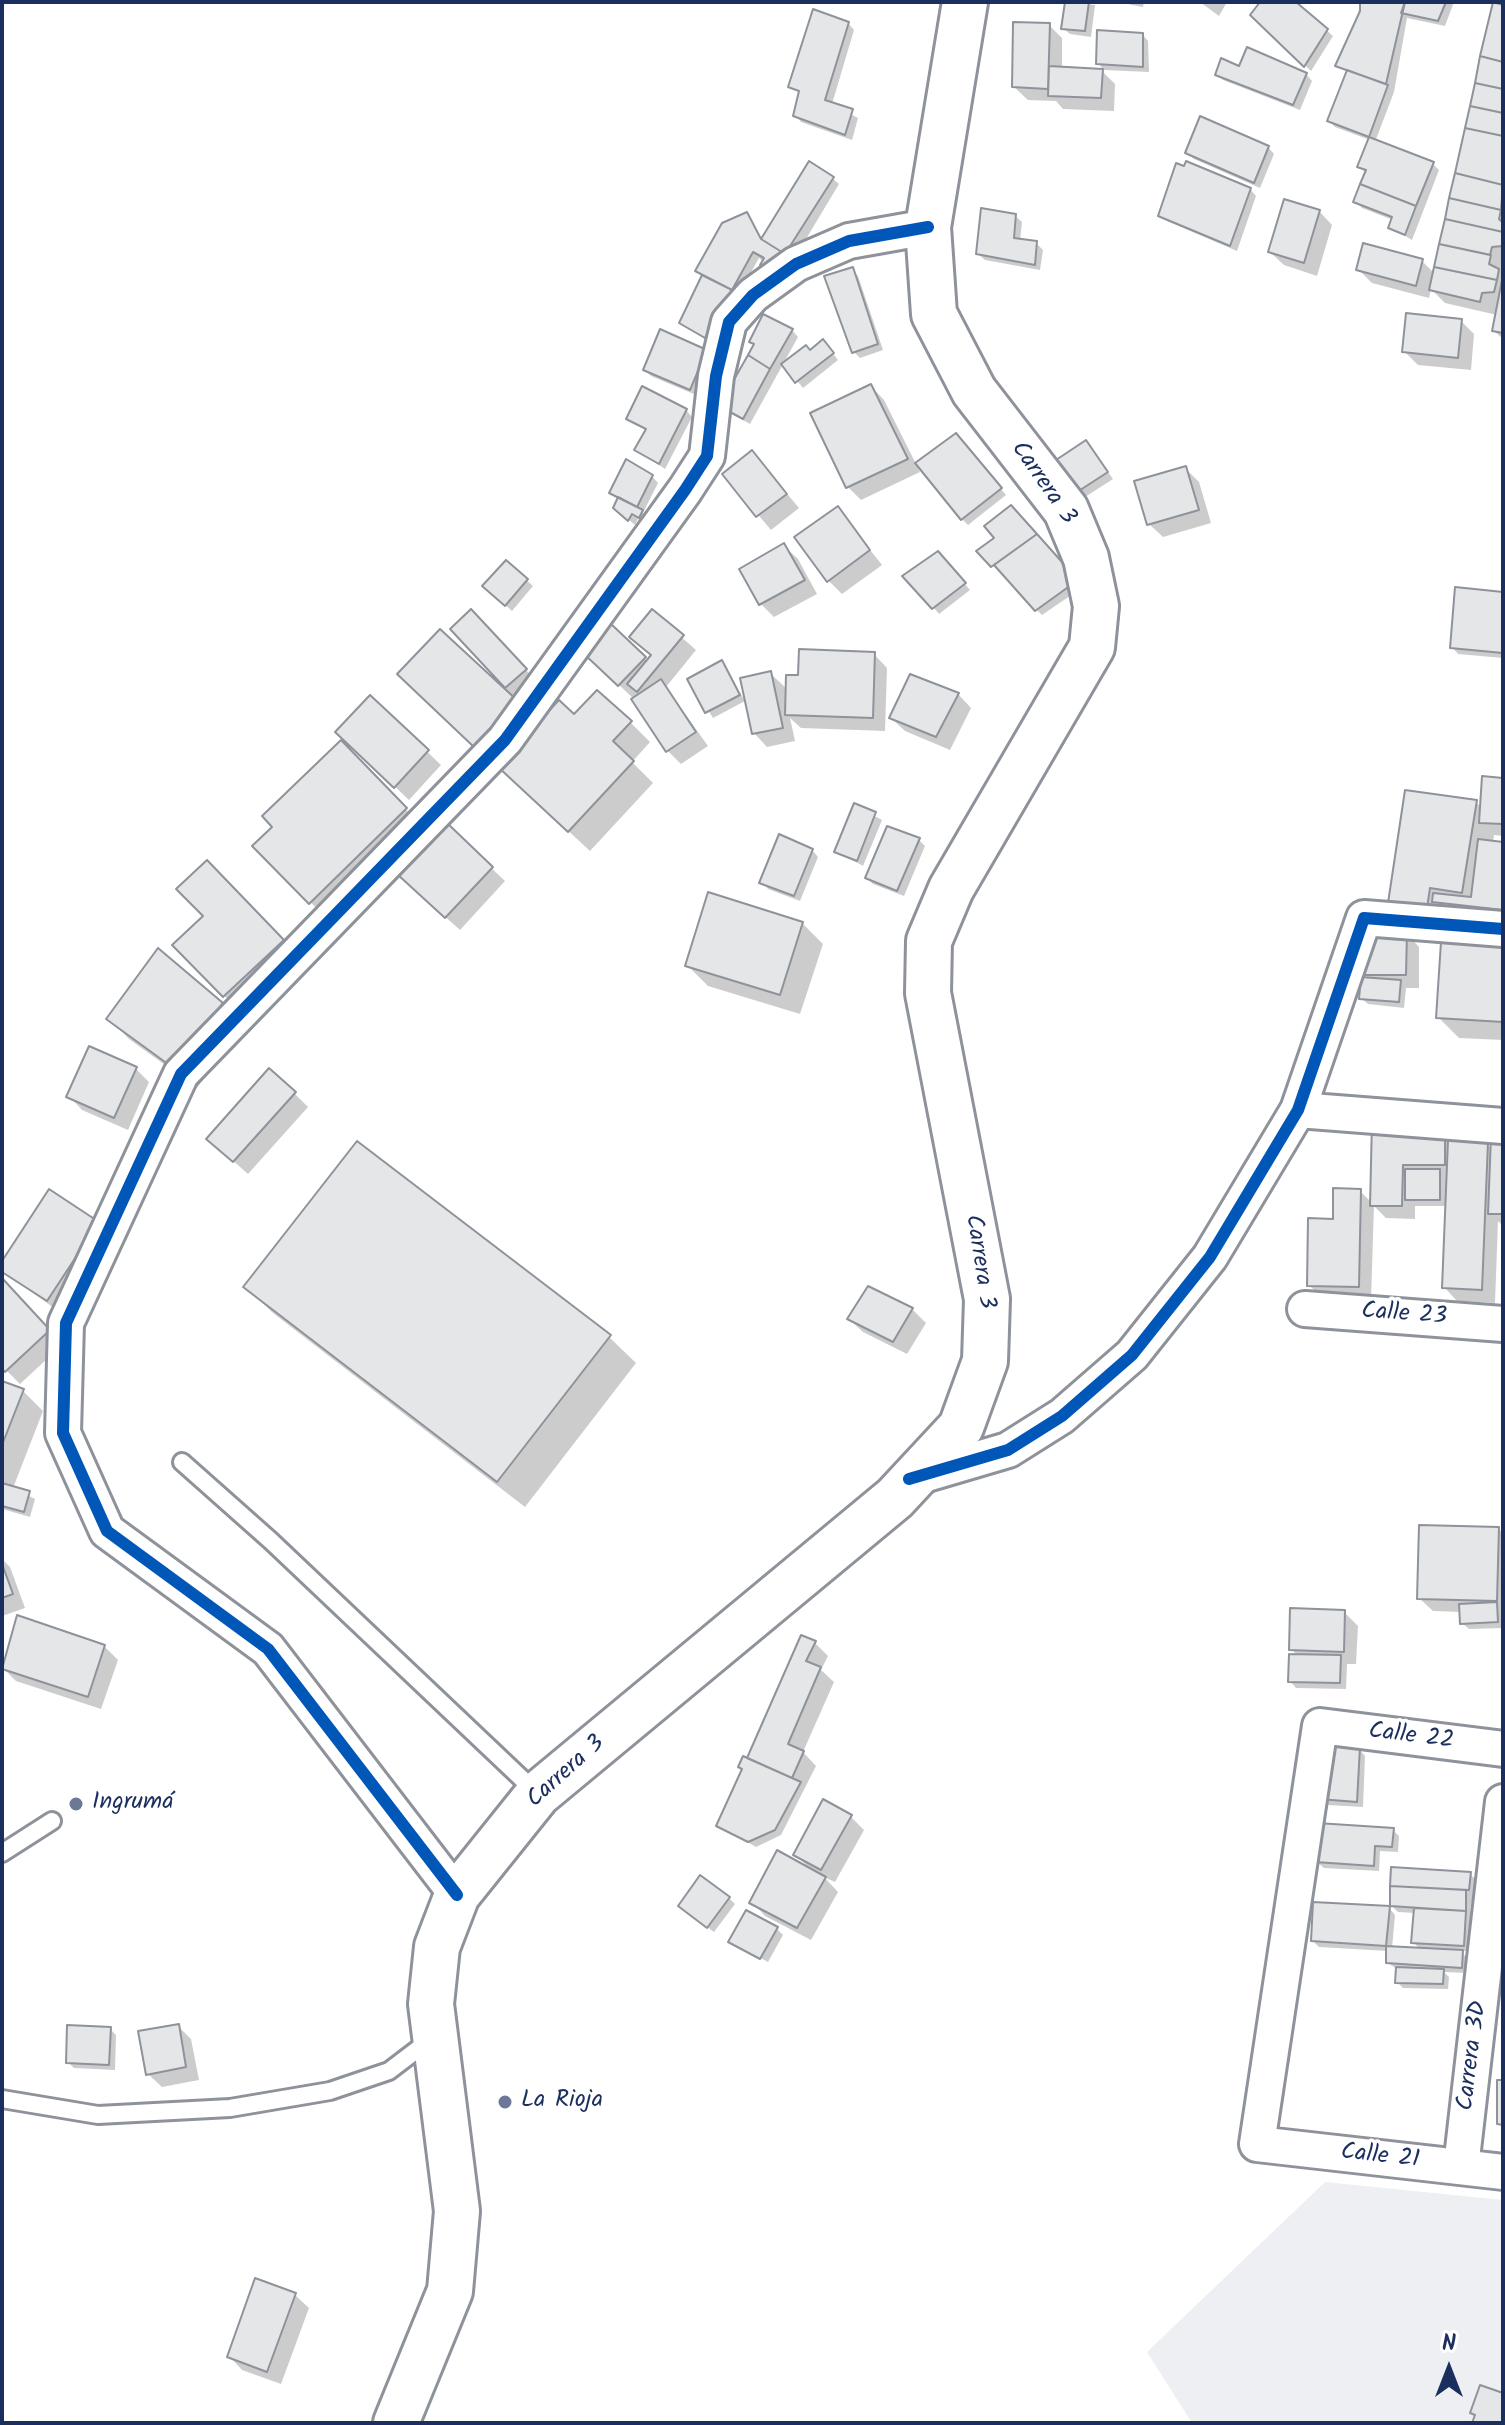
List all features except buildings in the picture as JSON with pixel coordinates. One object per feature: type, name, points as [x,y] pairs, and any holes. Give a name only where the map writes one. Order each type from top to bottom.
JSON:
[{"type":"main road","name":"Carrera 3","points":[[396,2423],[450,2291],[457,2211],[431,2004],[437,1947],[457,1895],[538,1794],[895,1498],[909,1479],[961,1427],[985,1361],[987,1299],[928,993],[929,941],[951,889],[1092,647],[1096,606],[1086,558],[1066,510],[974,391],[934,314],[928,227],[965,2]]},
{"type":"street","points":[[457,1895],[268,1649],[107,1531],[63,1433],[66,1323],[181,1074],[505,740],[685,490],[707,456],[716,376],[729,322],[753,295],[796,264],[849,241],[928,227]]},
{"type":"street","points":[[909,1479],[1008,1450],[1062,1416],[1132,1355],[1210,1257],[1298,1110],[1364,918],[1503,929]]},
{"type":"street","points":[[1298,1110],[1503,1126]]},
{"type":"street","name":"Calle 23","points":[[1305,1309],[1503,1324]]},
{"type":"street","name":"Calle 22","points":[[1257,2144],[1320,1726],[1503,1749]]},
{"type":"street","name":"Carrera 3D","points":[[1461,2167],[1503,1802]]},
{"type":"street","name":"Calle 21","points":[[1257,2144],[1503,2172]]},
{"type":"lane","points":[[182,1462],[271,1541],[538,1794]]},
{"type":"lane","points":[[2,1853],[52,1821]]},
{"type":"lane","points":[[2,2099],[98,2115],[230,2108],[330,2091],[389,2071],[435,2036]]},
{"type":"shaded area","points":[[1325,2182],[1503,2200],[1503,2423],[1192,2423],[1147,2352]]},
{"type":"cycle path","points":[[457,1895],[268,1649],[107,1531],[63,1433],[66,1323],[181,1074],[505,740],[685,490],[707,456],[716,376],[729,322],[753,295],[796,264],[849,241],[928,227]]},
{"type":"cycle path","points":[[909,1479],[1008,1450],[1062,1416],[1132,1355],[1210,1257],[1298,1110],[1364,918],[1503,929]]},
{"type":"place","name":"Ingrumá","points":[[76,1804]]},
{"type":"place","name":"La Rioja","points":[[505,2102]]}]
